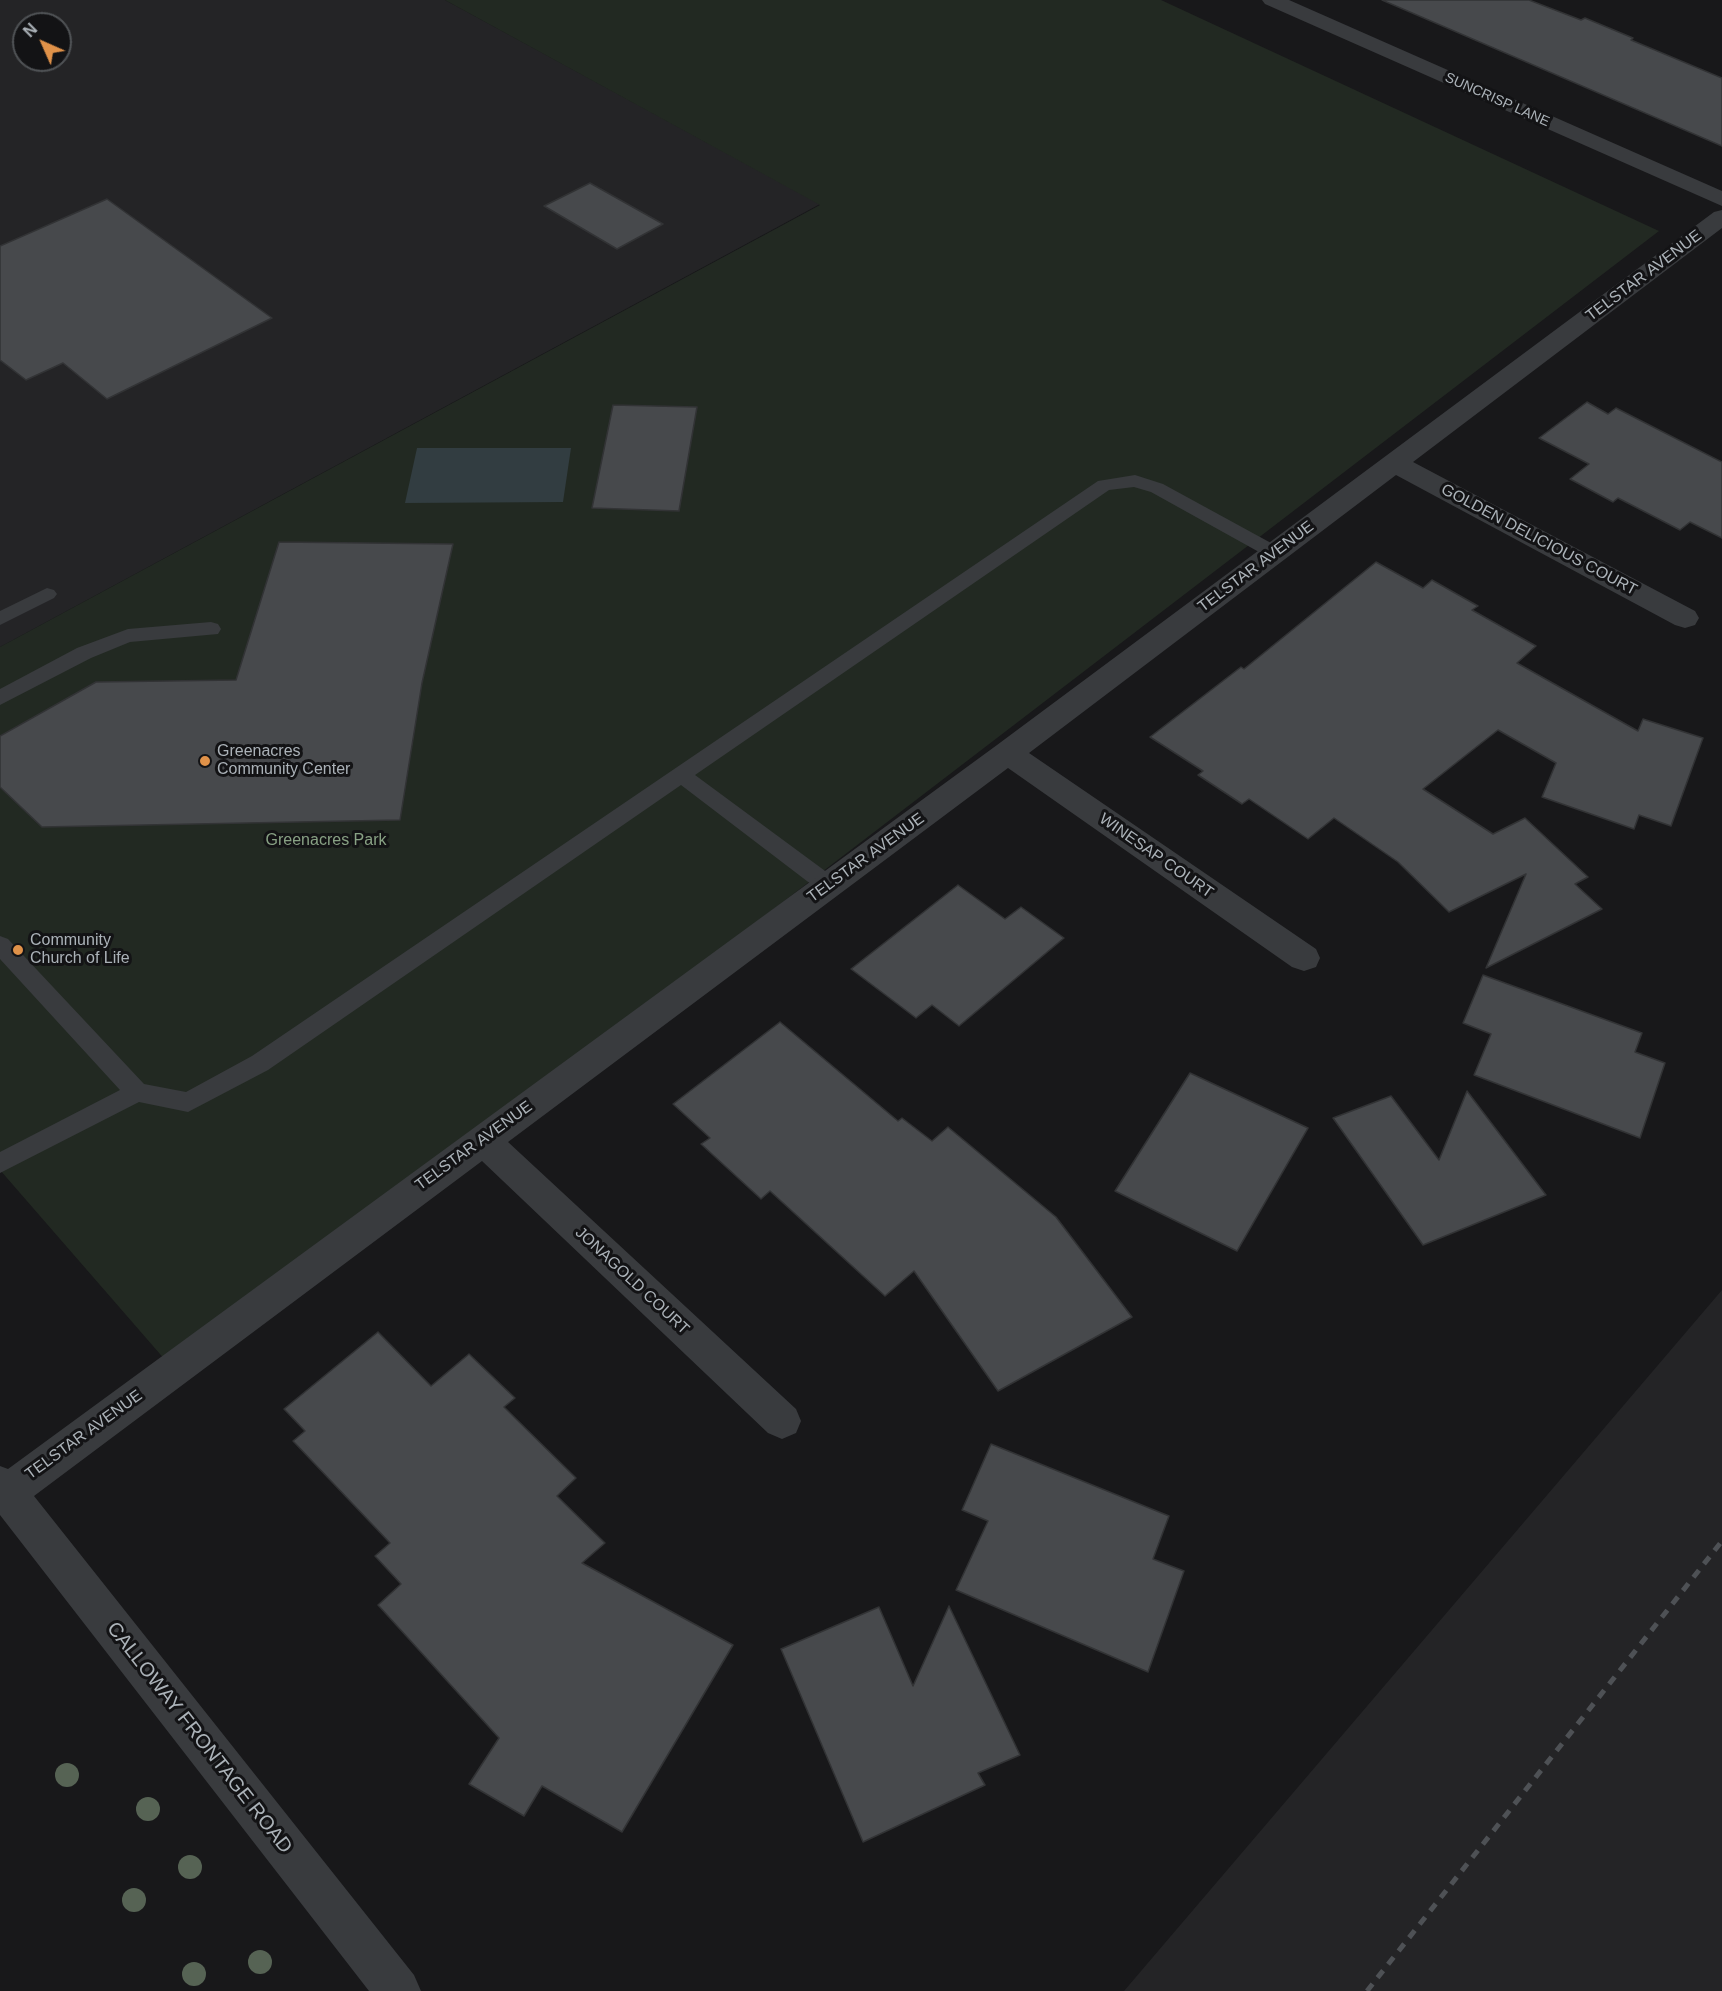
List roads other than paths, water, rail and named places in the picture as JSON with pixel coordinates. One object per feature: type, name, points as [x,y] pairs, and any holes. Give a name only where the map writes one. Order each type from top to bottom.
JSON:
[{"type":"street","name":"SUNCRISP LANE","points":[[1272,0],[1722,199]]},
{"type":"street","name":"TELSTAR AVENUE","points":[[3,1489],[1008,753],[1722,217]]},
{"type":"street","name":"GOLDEN DELICIOUS COURT","points":[[1394,463],[1684,618]]},
{"type":"street","name":"WINESAP COURT","points":[[1008,753],[1305,958]]},
{"type":"street","name":"JONAGOLD COURT","points":[[482,1140],[782,1421]]},
{"type":"street","name":"CALLOWAY FRONTAGE ROAD","points":[[3,1489],[398,1991]]},
{"type":"lane","points":[[0,945],[137,1092],[188,1102],[260,1063],[1104,485],[1135,481],[1157,488],[1275,553]]},
{"type":"lane","points":[[0,619],[47,594]]},
{"type":"lane","points":[[0,699],[84,653],[128,636],[211,629]]},
{"type":"lane","points":[[681,775],[828,885]]},
{"type":"lane","points":[[0,1163],[137,1092]]},
{"type":"railway","points":[[1367,1991],[1722,1541]]},
{"type":"place","name":"Greenacres Community Center","points":[[205,761]]},
{"type":"place","name":"Community Church of Life","points":[[18,950]]},
{"type":"park label","name":"Greenacres Park","points":[[326,841]]}]
